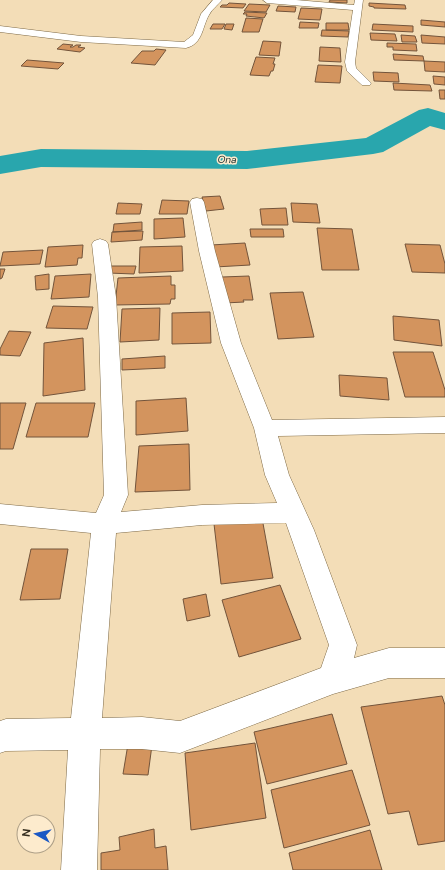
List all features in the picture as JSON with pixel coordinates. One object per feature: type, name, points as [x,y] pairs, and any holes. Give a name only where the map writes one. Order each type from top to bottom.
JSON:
[{"type":"street","points":[[0,29],[81,38],[186,45],[198,36],[206,14],[218,0]]},
{"type":"street","points":[[267,0],[359,4],[350,62],[351,69],[366,84]]},
{"type":"street","points":[[197,202],[207,251],[231,343],[265,428],[278,475],[292,513],[302,530],[343,645],[333,679]]},
{"type":"street","points":[[79,870],[85,734],[104,524],[116,495],[107,297],[100,244]]},
{"type":"street","points":[[265,428],[445,425]]},
{"type":"street","points":[[0,514],[104,524],[202,514],[292,513]]},
{"type":"street","points":[[0,737],[6,735],[142,732],[180,737],[333,679],[389,663],[445,663]]},
{"type":"building","points":[[330,0],[347,0],[347,3],[329,2]]},
{"type":"building","points":[[229,3],[246,4],[243,8],[220,7]]},
{"type":"building","points":[[369,3],[405,5],[406,9],[374,8],[369,6]]},
{"type":"building","points":[[249,4],[270,5],[266,12],[244,11]]},
{"type":"building","points":[[278,6],[296,7],[295,12],[276,11]]},
{"type":"building","points":[[301,8],[322,9],[320,20],[298,19]]},
{"type":"building","points":[[245,12],[267,13],[264,18],[246,16],[247,14],[243,14]]},
{"type":"building","points":[[246,18],[263,19],[259,32],[242,32]]},
{"type":"building","points":[[421,20],[445,22],[445,27],[421,25]]},
{"type":"building","points":[[300,22],[319,23],[318,28],[299,28]]},
{"type":"building","points":[[326,23],[348,23],[349,30],[326,30]]},
{"type":"building","points":[[213,24],[225,24],[222,29],[210,29]]},
{"type":"building","points":[[226,24],[234,24],[232,30],[224,29]]},
{"type":"building","points":[[373,24],[413,26],[413,32],[372,30]]},
{"type":"building","points":[[322,30],[349,31],[348,37],[321,36]]},
{"type":"building","points":[[370,33],[395,34],[397,41],[371,40]]},
{"type":"building","points":[[401,35],[415,36],[417,42],[402,42]]},
{"type":"building","points":[[421,35],[445,37],[445,44],[422,43]]},
{"type":"building","points":[[263,41],[281,42],[279,56],[259,55]]},
{"type":"building","points":[[387,43],[416,44],[417,51],[393,50],[393,47],[387,47]]},
{"type":"building","points":[[63,44],[73,45],[70,47],[81,45],[78,47],[85,48],[80,52],[57,49]]},
{"type":"building","points":[[320,47],[340,48],[341,62],[319,61]]},
{"type":"building","points":[[156,49],[166,50],[155,65],[131,63],[142,51],[154,51]]},
{"type":"building","points":[[393,54],[423,56],[424,61],[394,60]]},
{"type":"building","points":[[256,57],[275,58],[273,71],[271,71],[269,76],[250,75]]},
{"type":"building","points":[[27,60],[64,63],[58,69],[21,66]]},
{"type":"building","points":[[424,61],[445,62],[445,72],[425,71]]},
{"type":"building","points":[[318,65],[342,66],[340,83],[315,82]]},
{"type":"building","points":[[373,72],[398,73],[399,82],[374,81]]},
{"type":"building","points":[[433,76],[445,77],[445,85],[434,84]]},
{"type":"building","points":[[393,83],[430,85],[432,91],[394,90]]},
{"type":"building","points":[[439,90],[445,90],[445,99],[440,99]]},
{"type":"building","points":[[220,196],[224,209],[206,211],[202,197]]},
{"type":"building","points":[[162,200],[189,201],[187,214],[159,214]]},
{"type":"building","points":[[118,203],[142,204],[140,214],[116,214]]},
{"type":"building","points":[[291,203],[317,204],[320,223],[293,222]]},
{"type":"building","points":[[286,208],[288,225],[262,225],[260,209]]},
{"type":"building","points":[[183,218],[185,237],[154,239],[154,219]]},
{"type":"building","points":[[142,222],[142,230],[113,232],[114,224]]},
{"type":"building","points":[[317,228],[352,229],[359,270],[322,270]]},
{"type":"building","points":[[250,229],[283,229],[284,237],[251,237]]},
{"type":"building","points":[[143,231],[142,240],[111,242],[112,232]]},
{"type":"building","points":[[245,243],[250,265],[215,267],[211,245]]},
{"type":"building","points":[[405,244],[440,245],[445,264],[445,273],[412,272]]},
{"type":"building","points":[[83,245],[82,258],[78,258],[77,265],[45,267],[48,247]]},
{"type":"building","points":[[182,246],[183,271],[139,273],[140,247]]},
{"type":"building","points":[[43,250],[40,264],[0,266],[3,252]]},
{"type":"building","points":[[110,266],[136,266],[134,274],[108,273]]},
{"type":"building","points":[[0,269],[5,269],[2,278],[0,279]]},
{"type":"building","points":[[49,274],[49,289],[36,290],[35,276]]},
{"type":"building","points":[[91,274],[89,297],[51,299],[55,276]]},
{"type":"building","points":[[171,276],[171,285],[175,285],[175,299],[171,299],[170,304],[115,305],[118,278]]},
{"type":"building","points":[[249,276],[253,300],[225,303],[222,277]]},
{"type":"building","points":[[303,292],[314,337],[278,339],[270,293]]},
{"type":"building","points":[[53,306],[93,307],[87,329],[46,328]]},
{"type":"building","points":[[160,308],[159,340],[120,342],[122,309]]},
{"type":"building","points":[[210,312],[211,343],[172,344],[172,313]]},
{"type":"building","points":[[393,316],[439,320],[442,346],[394,340]]},
{"type":"building","points":[[9,331],[31,332],[20,356],[0,355],[0,349]]},
{"type":"building","points":[[83,338],[85,390],[43,396],[44,343]]},
{"type":"building","points":[[393,352],[433,352],[445,390],[445,397],[405,397]]},
{"type":"building","points":[[165,356],[165,368],[122,370],[122,359]]},
{"type":"building","points":[[339,375],[387,378],[389,400],[340,396]]},
{"type":"building","points":[[186,398],[188,431],[136,435],[136,401]]},
{"type":"building","points":[[0,403],[26,403],[13,449],[0,449]]},
{"type":"building","points":[[36,403],[95,403],[88,437],[26,437]]},
{"type":"building","points":[[189,444],[190,490],[135,492],[139,446]]},
{"type":"building","points":[[262,518],[273,578],[221,584],[214,524]]},
{"type":"building","points":[[31,549],[68,549],[60,599],[20,600]]},
{"type":"building","points":[[280,585],[301,639],[239,657],[222,600]]},
{"type":"building","points":[[206,594],[210,616],[187,621],[183,599]]},
{"type":"building","points":[[442,696],[445,705],[445,841],[418,845],[409,811],[388,814],[361,707]]},
{"type":"building","points":[[332,714],[347,764],[267,784],[254,732]]},
{"type":"building","points":[[255,743],[266,818],[191,830],[185,753]]},
{"type":"building","points":[[128,744],[152,745],[148,775],[123,774]]},
{"type":"building","points":[[352,770],[370,825],[284,848],[271,790]]},
{"type":"building","points":[[154,829],[155,848],[166,846],[168,870],[101,870],[101,853],[120,850],[119,837]]},
{"type":"building","points":[[370,830],[382,870],[293,870],[289,853]]},
{"type":"waterway","name":"Ona","points":[[0,165],[41,158],[247,160],[373,146],[428,116],[445,122]]}]
